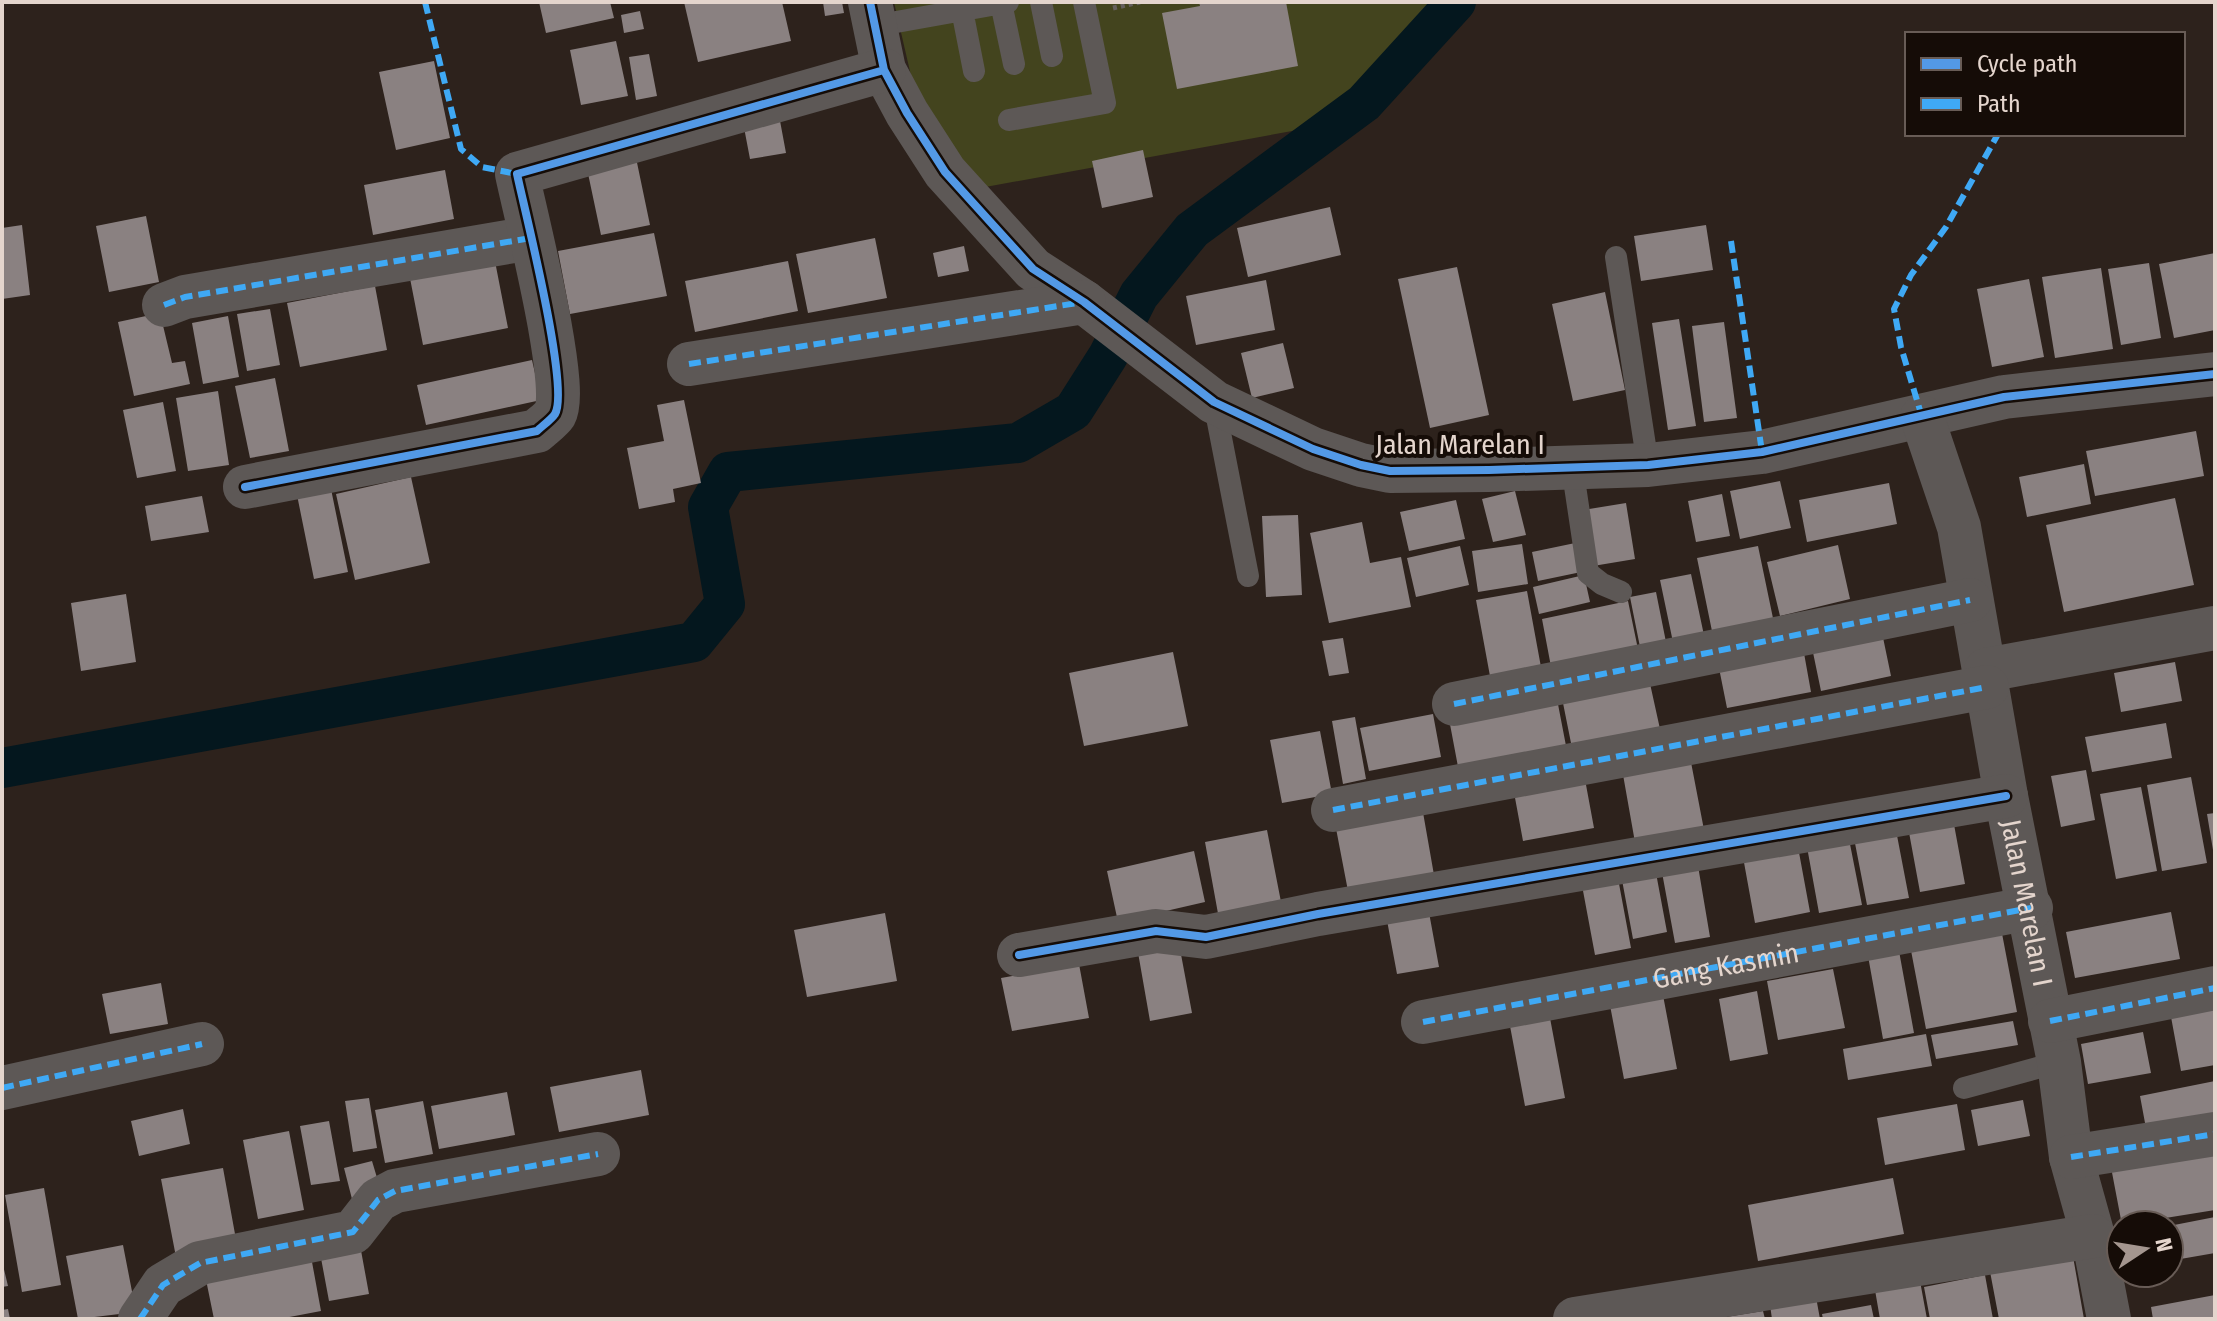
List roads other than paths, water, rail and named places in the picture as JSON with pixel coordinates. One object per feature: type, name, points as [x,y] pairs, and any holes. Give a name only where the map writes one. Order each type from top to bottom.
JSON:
[{"type":"street","name":"Jalan Marelan I","points":[[872,14],[884,70],[945,172],[1033,269],[1097,312],[1214,402],[1313,449],[1390,471],[1648,465],[1762,452],[1922,417],[1959,527],[2006,796],[2031,908],[2055,1041],[2071,1157],[2093,1236],[2109,1319]]},
{"type":"street","points":[[245,487],[537,431],[555,414],[559,398],[556,363],[517,174],[884,70]]},
{"type":"street","points":[[164,305],[185,297],[531,238]]},
{"type":"street","points":[[689,364],[1097,312]]},
{"type":"street","points":[[1922,417],[2004,397],[2215,374]]},
{"type":"street","points":[[1454,704],[1970,600]]},
{"type":"street","points":[[1333,810],[1987,678],[2215,628]]},
{"type":"street","points":[[1019,955],[1156,931],[1206,937],[1334,911],[2006,796]]},
{"type":"street","name":"Gang Kasmin","points":[[1423,1022],[2031,908]]},
{"type":"street","points":[[2055,1041],[2215,988]]},
{"type":"street","points":[[2,1088],[202,1044]]},
{"type":"street","points":[[2071,1157],[2215,1134]]},
{"type":"street","points":[[140,1319],[163,1285],[200,1263],[353,1232],[378,1200],[395,1191],[598,1154]]},
{"type":"street","points":[[1575,1319],[2093,1236]]},
{"type":"lane","points":[[1041,2],[1052,56]]},
{"type":"lane","points":[[1009,120],[1105,103],[1084,2]]},
{"type":"lane","points":[[872,14],[962,10],[1005,3],[1014,64]]},
{"type":"lane","points":[[962,10],[974,71]]},
{"type":"lane","points":[[1616,257],[1648,465]]},
{"type":"lane","points":[[1214,402],[1248,576]]},
{"type":"lane","points":[[1572,466],[1588,573],[1602,584],[1621,592]]},
{"type":"lane","points":[[1964,1088],[2055,1041]]},
{"type":"waterway","points":[[2,768],[694,642],[725,604],[708,507],[728,472],[1018,443],[1073,411],[1108,356],[1139,295],[1192,230],[1364,103],[1456,2]]}]
